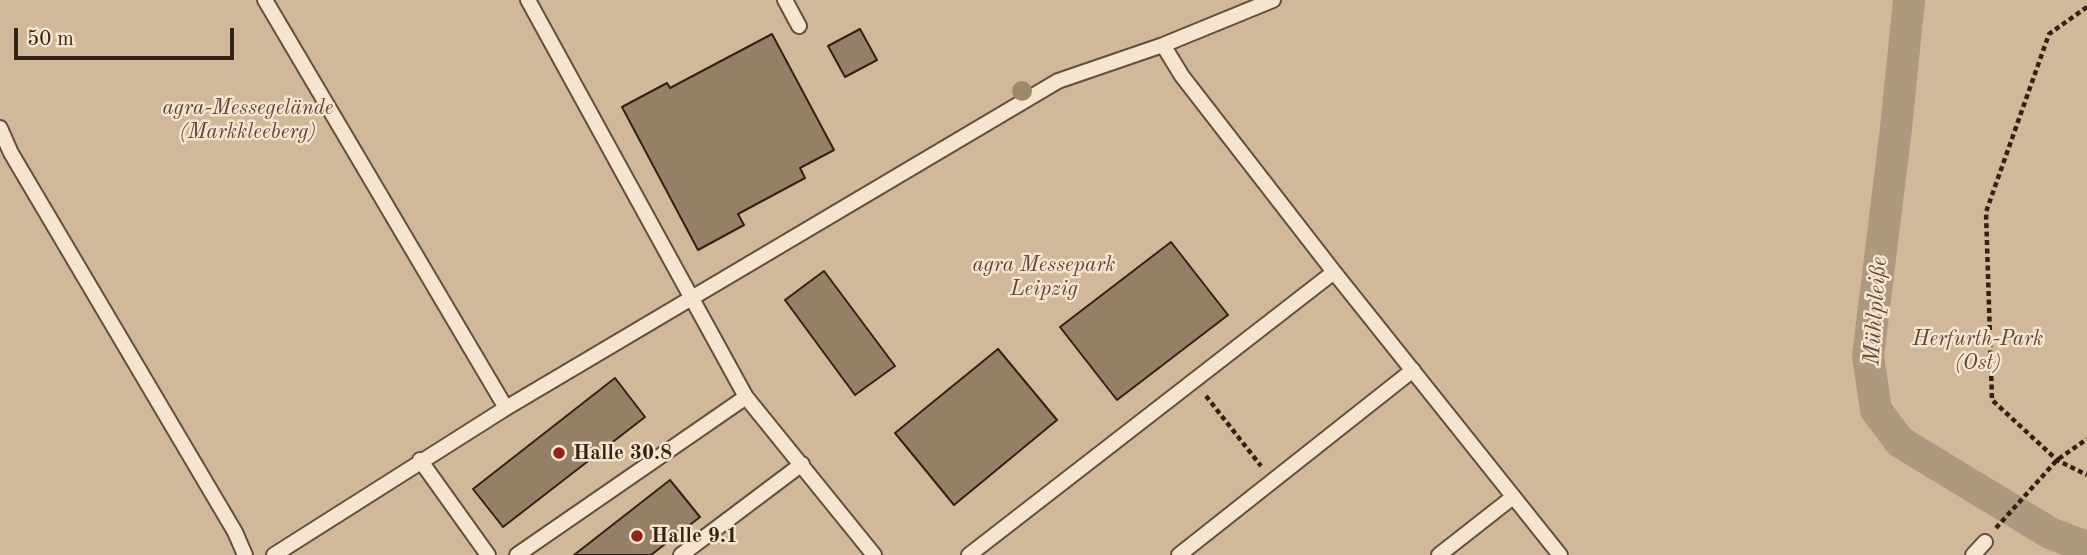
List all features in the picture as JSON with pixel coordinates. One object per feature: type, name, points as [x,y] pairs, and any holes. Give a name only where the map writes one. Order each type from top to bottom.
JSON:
[{"type":"lane","points":[[265,0],[506,408]]},
{"type":"lane","points":[[528,0],[746,397],[803,464],[874,555]]},
{"type":"lane","points":[[785,0],[799,26]]},
{"type":"lane","points":[[274,555],[506,408],[1058,81],[1163,45],[1273,0]]},
{"type":"lane","points":[[1163,45],[1182,76],[1334,272],[1560,555]]},
{"type":"lane","points":[[0,128],[11,153],[235,532],[245,555]]},
{"type":"lane","points":[[969,555],[1334,272]]},
{"type":"lane","points":[[1179,555],[1413,370]]},
{"type":"lane","points":[[517,555],[746,397]]},
{"type":"lane","points":[[421,460],[488,555]]},
{"type":"lane","points":[[681,555],[803,464]]},
{"type":"lane","points":[[1439,555],[1513,496]]},
{"type":"lane","points":[[1973,555],[1985,542]]},
{"type":"path","points":[[2087,7],[2049,34],[1986,212],[1992,400],[2057,460],[2087,475]]},
{"type":"path","points":[[1193,380],[1272,481]]},
{"type":"path","points":[[2013,507],[2057,460],[2087,439]]},
{"type":"green space","name":"agra Messepark Leipzig","points":[[0,0],[2087,0],[2087,555],[0,555]]},
{"type":"building","points":[[860,29],[877,60],[845,77],[828,46]]},
{"type":"building","points":[[772,34],[834,150],[800,168],[805,178],[738,214],[744,225],[698,250],[622,107],[667,83],[670,88]]},
{"type":"building","points":[[1171,242],[1228,315],[1117,400],[1060,327]]},
{"type":"building","points":[[824,271],[895,366],[855,395],[785,300]]},
{"type":"building","points":[[998,349],[1057,420],[954,505],[895,433]]},
{"type":"building","name":"Halle 30.8","points":[[615,378],[645,417],[503,527],[473,489]]},
{"type":"building","name":"Halle 9.1","points":[[670,480],[700,517],[651,555],[574,555]]},
{"type":"waterway","name":"Mühlpleiße","points":[[1909,0],[1868,356],[1876,410],[1900,442],[2050,533],[2087,547]]},
{"type":"place","name":"Halle 30.8","points":[[559,453]]},
{"type":"place","name":"Halle 9.1","points":[[637,536]]},
{"type":"park label","name":"agra-Messegelände (Markkleeberg)","points":[[248,120]]},
{"type":"park label","name":"Herfurth-Park (Ost)","points":[[1978,351]]}]
